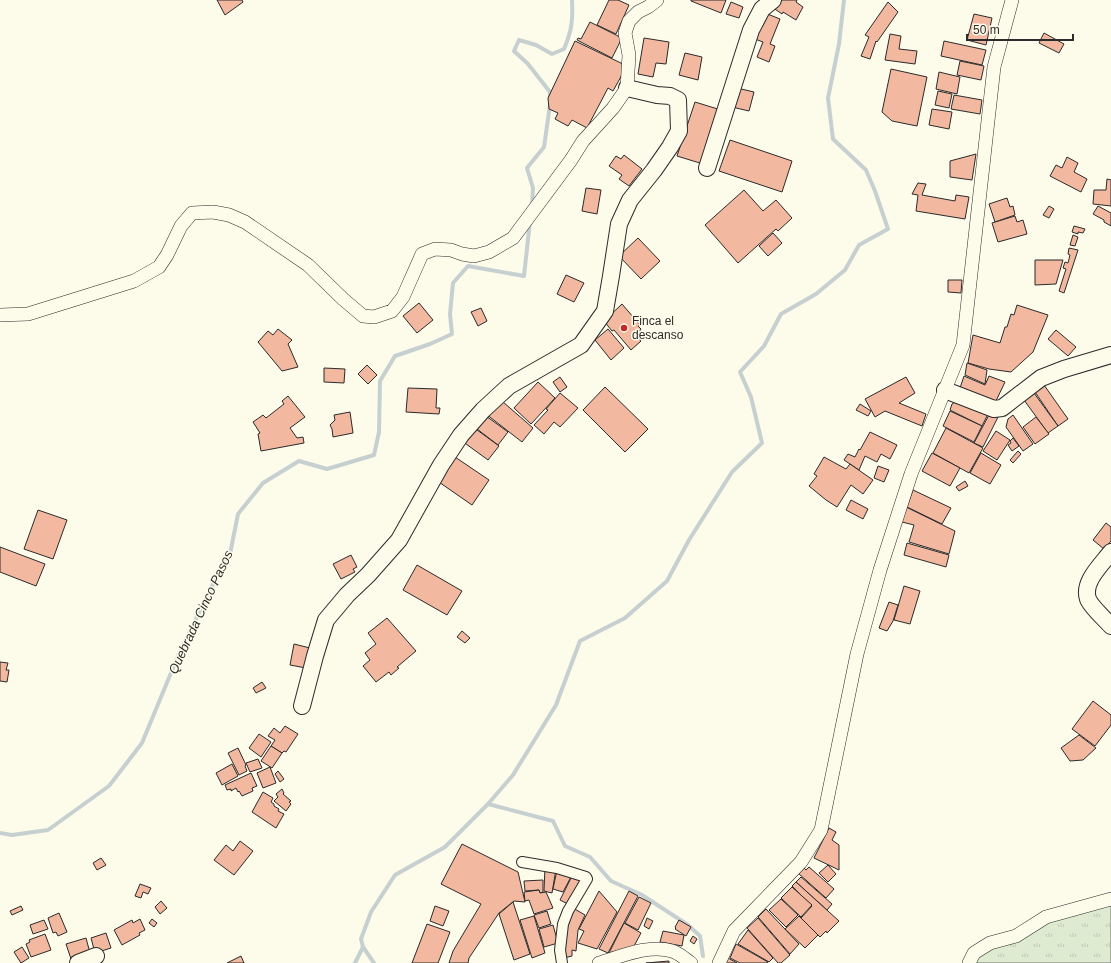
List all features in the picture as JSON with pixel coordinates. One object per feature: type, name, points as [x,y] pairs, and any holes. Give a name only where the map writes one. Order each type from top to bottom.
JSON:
[{"type":"street","points":[[0,315],[28,314],[134,281],[159,267],[168,255],[181,226],[192,213],[213,212],[229,215],[245,222],[308,265],[362,316],[374,317],[392,311],[403,297],[422,254],[435,249],[451,250],[474,256],[489,252],[514,238],[571,160],[583,141],[613,108],[627,88],[629,55],[625,33],[629,21],[638,12],[657,0]]},
{"type":"street","points":[[707,168],[752,30],[762,9],[773,0]]},
{"type":"street","points":[[719,963],[734,931],[801,862],[821,830],[857,654],[880,570],[911,474],[963,345],[994,67],[1012,0]]},
{"type":"street","points":[[302,706],[326,620],[347,595],[368,575],[399,540],[437,471],[461,435],[483,410],[509,386],[581,345],[605,311],[612,276],[619,224],[630,200],[654,170],[680,131],[678,100],[670,96],[657,95],[627,88]]},
{"type":"street","points":[[944,390],[994,409],[1002,408],[1041,378],[1064,369],[1111,355]]},
{"type":"street","points":[[1111,552],[1093,575],[1087,592],[1088,600],[1111,626]]},
{"type":"street","points":[[522,862],[557,868],[586,877],[587,879],[568,911],[563,924],[560,950],[562,963]]},
{"type":"street","points":[[969,963],[974,953],[990,943],[1016,936],[1046,917],[1111,899]]},
{"type":"street","points":[[599,963],[630,953],[653,949],[673,951],[691,963]]},
{"type":"street","points":[[78,963],[96,956]]},
{"type":"green space","points":[[1111,899],[1111,963],[969,963],[990,943]]},
{"type":"building","points":[[217,0],[242,0],[243,2],[225,15]]},
{"type":"building","points":[[609,0],[618,0],[629,5],[616,34],[597,25]]},
{"type":"building","points":[[691,0],[726,0],[721,13]]},
{"type":"building","points":[[780,0],[797,0],[796,2],[803,7],[796,20],[783,12],[782,14],[772,7]]},
{"type":"building","points":[[731,2],[743,7],[739,18],[726,14]]},
{"type":"building","points":[[888,2],[898,12],[877,42],[876,41],[870,59],[861,56],[869,37],[865,35]]},
{"type":"building","points":[[765,13],[780,19],[770,44],[775,46],[769,62],[757,57],[763,42],[755,39]]},
{"type":"building","points":[[974,14],[992,18],[986,45],[967,40]]},
{"type":"building","points":[[590,22],[622,38],[612,58],[577,40],[578,38],[581,39]]},
{"type":"building","points":[[1044,33],[1064,44],[1059,53],[1039,43]]},
{"type":"building","points":[[890,34],[901,36],[899,49],[917,51],[915,64],[885,60]]},
{"type":"building","points":[[644,38],[669,42],[666,64],[656,63],[653,77],[638,74]]},
{"type":"building","points":[[575,41],[623,64],[623,73],[613,91],[608,88],[587,128],[572,120],[568,126],[555,119],[558,113],[549,109],[548,98]]},
{"type":"building","points":[[944,41],[986,50],[982,65],[941,56]]},
{"type":"building","points":[[685,53],[702,57],[698,80],[679,75]]},
{"type":"building","points":[[960,61],[984,66],[981,80],[957,75]]},
{"type":"building","points":[[891,69],[927,77],[917,126],[892,121],[882,112]]},
{"type":"building","points":[[939,72],[960,77],[957,94],[936,89]]},
{"type":"building","points":[[737,88],[754,92],[749,111],[732,107]]},
{"type":"building","points":[[938,91],[952,94],[949,108],[935,105]]},
{"type":"building","points":[[954,95],[982,100],[980,114],[951,109]]},
{"type":"building","points":[[695,102],[721,110],[703,164],[677,156]]},
{"type":"building","points":[[932,109],[952,112],[949,129],[929,125]]},
{"type":"building","points":[[730,140],[792,161],[782,192],[719,171]]},
{"type":"building","points":[[976,154],[972,180],[950,177],[950,161]]},
{"type":"building","points":[[624,155],[642,169],[629,186],[619,179],[622,175],[609,166],[616,156],[621,159]]},
{"type":"building","points":[[1067,157],[1078,163],[1074,172],[1087,179],[1081,192],[1050,176],[1056,165],[1062,168]]},
{"type":"building","points":[[1107,179],[1111,180],[1111,206],[1093,204],[1094,190],[1106,190]]},
{"type":"building","points":[[918,183],[926,184],[922,195],[955,201],[956,195],[969,197],[965,219],[916,211],[918,195],[912,194]]},
{"type":"building","points":[[586,188],[601,190],[597,214],[582,211]]},
{"type":"building","points":[[744,190],[763,211],[776,200],[792,218],[778,231],[776,229],[738,263],[705,225]]},
{"type":"building","points":[[1007,198],[1010,207],[1013,206],[1015,215],[995,222],[989,204]]},
{"type":"building","points":[[1049,206],[1054,209],[1049,218],[1043,215]]},
{"type":"building","points":[[1098,206],[1111,213],[1111,226],[1093,214]]},
{"type":"building","points":[[1015,216],[1017,222],[1023,220],[1027,234],[998,242],[992,223]]},
{"type":"building","points":[[1074,226],[1085,229],[1083,233],[1078,232],[1078,234],[1072,232]]},
{"type":"building","points":[[773,233],[782,243],[768,256],[759,246]]},
{"type":"building","points":[[1073,235],[1078,237],[1075,246],[1070,245]]},
{"type":"building","points":[[638,238],[660,261],[641,279],[619,256]]},
{"type":"building","points":[[1069,248],[1078,250],[1064,293],[1059,291],[1066,269],[1063,268],[1065,262],[1068,263],[1070,255],[1068,254]]},
{"type":"building","points":[[1035,260],[1063,260],[1056,284],[1035,285]]},
{"type":"building","points":[[566,275],[584,283],[574,302],[557,294]]},
{"type":"building","points":[[948,280],[962,280],[961,293],[948,292]]},
{"type":"building","points":[[419,303],[433,320],[417,333],[403,316]]},
{"type":"building","name":"Finca el descanso","points":[[622,304],[640,325],[638,326],[641,329],[637,336],[641,341],[631,350],[604,321]]},
{"type":"building","points":[[1017,305],[1048,315],[1033,352],[1011,372],[989,369],[968,363],[973,335],[1000,343],[1005,327],[1007,327],[1011,314],[1014,315]]},
{"type":"building","points":[[481,308],[487,321],[478,326],[471,312]]},
{"type":"building","points":[[278,329],[292,340],[288,344],[298,367],[282,371],[258,342],[268,331],[273,335]]},
{"type":"building","points":[[608,329],[624,348],[611,360],[595,340]]},
{"type":"building","points":[[1056,330],[1076,347],[1068,356],[1048,339]]},
{"type":"building","points":[[967,363],[987,370],[985,384],[965,375]]},
{"type":"building","points":[[367,365],[377,375],[368,384],[358,374]]},
{"type":"building","points":[[324,368],[345,369],[344,383],[324,382]]},
{"type":"building","points":[[964,376],[985,385],[989,376],[1005,382],[995,403],[960,388]]},
{"type":"building","points":[[560,377],[567,387],[560,392],[553,382]]},
{"type":"building","points":[[906,377],[915,393],[899,403],[926,414],[922,426],[885,411],[875,417],[865,399]]},
{"type":"building","points":[[538,382],[555,398],[531,424],[514,408]]},
{"type":"building","points":[[1044,385],[1068,419],[1058,426],[1035,392]]},
{"type":"building","points":[[605,387],[648,429],[625,452],[583,410]]},
{"type":"building","points":[[408,388],[437,389],[436,408],[440,408],[439,414],[406,412]]},
{"type":"building","points":[[560,393],[578,408],[560,427],[554,422],[544,434],[534,425],[548,410],[546,409]]},
{"type":"building","points":[[1034,393],[1058,426],[1048,433],[1024,400]]},
{"type":"building","points":[[288,396],[305,417],[290,428],[297,438],[303,437],[304,443],[261,451],[258,434],[260,433],[253,422],[263,415],[266,418],[284,404],[282,401]]},
{"type":"building","points":[[959,399],[988,414],[982,426],[950,410],[952,404]]},
{"type":"building","points":[[496,402],[500,405],[503,402],[533,428],[522,442],[486,414]]},
{"type":"building","points":[[860,404],[871,411],[868,416],[856,410]]},
{"type":"building","points":[[950,411],[982,426],[974,442],[943,426]]},
{"type":"building","points":[[350,412],[353,433],[333,437],[330,425],[335,420],[334,415]]},
{"type":"building","points":[[990,413],[998,417],[983,447],[974,443]]},
{"type":"building","points":[[1013,415],[1033,444],[1023,451],[1006,427],[1008,419]]},
{"type":"building","points":[[486,416],[508,432],[498,445],[477,429]]},
{"type":"building","points":[[1036,417],[1049,434],[1035,444],[1023,427]]},
{"type":"building","points":[[473,427],[499,446],[488,460],[462,441]]},
{"type":"building","points":[[946,428],[983,448],[969,473],[933,453]]},
{"type":"building","points":[[996,431],[1010,440],[997,460],[983,451]]},
{"type":"building","points":[[870,432],[897,445],[890,459],[881,454],[877,462],[865,456],[859,470],[844,460],[848,454],[855,457]]},
{"type":"building","points":[[1013,438],[1019,446],[1012,451],[1008,445],[1011,443],[1010,441]]},
{"type":"building","points":[[1018,451],[1021,454],[1013,463],[1010,460]]},
{"type":"building","points":[[932,453],[960,468],[950,486],[922,471]]},
{"type":"building","points":[[981,453],[1001,465],[990,484],[970,473]]},
{"type":"building","points":[[455,457],[489,480],[472,505],[436,480]]},
{"type":"building","points":[[824,457],[846,469],[850,464],[873,480],[863,494],[851,485],[837,507],[809,486],[817,476],[814,474]]},
{"type":"building","points":[[878,466],[889,470],[884,482],[874,478]]},
{"type":"building","points":[[965,481],[968,486],[959,491],[956,487]]},
{"type":"building","points":[[913,490],[951,508],[942,524],[907,507]]},
{"type":"building","points":[[851,500],[868,509],[863,519],[846,510]]},
{"type":"building","points":[[906,507],[955,531],[949,554],[909,542],[914,525],[902,522]]},
{"type":"building","points":[[38,510],[67,520],[53,559],[24,549]]},
{"type":"building","points":[[1106,523],[1111,527],[1111,541],[1104,549],[1093,540]]},
{"type":"building","points":[[907,543],[949,555],[946,567],[904,555]]},
{"type":"building","points":[[0,547],[45,564],[36,586],[0,572]]},
{"type":"building","points":[[351,555],[357,567],[353,569],[355,572],[341,579],[333,564]]},
{"type":"building","points":[[417,565],[462,591],[447,615],[403,590]]},
{"type":"building","points":[[904,586],[920,591],[910,624],[894,620]]},
{"type":"building","points":[[889,602],[898,605],[893,621],[887,631],[879,628]]},
{"type":"building","points":[[387,618],[416,651],[397,667],[399,668],[391,675],[389,672],[376,682],[363,666],[370,660],[365,653],[376,644],[368,633]]},
{"type":"building","points":[[462,631],[470,638],[465,643],[457,637]]},
{"type":"building","points":[[294,644],[310,648],[306,668],[290,665]]},
{"type":"building","points":[[0,662],[8,663],[6,670],[9,670],[7,682],[0,681]]},
{"type":"building","points":[[262,682],[266,688],[256,693],[253,688]]},
{"type":"building","points":[[1093,701],[1111,715],[1111,725],[1095,746],[1072,729]]},
{"type":"building","points":[[285,726],[298,734],[286,752],[284,751],[282,753],[271,746],[275,740],[268,736],[274,728],[280,733]]},
{"type":"building","points":[[259,734],[271,742],[261,757],[249,748]]},
{"type":"building","points":[[1079,735],[1096,748],[1083,760],[1070,761],[1061,748]]},
{"type":"building","points":[[271,746],[282,753],[272,768],[261,761]]},
{"type":"building","points":[[238,748],[246,765],[247,771],[239,775],[228,753]]},
{"type":"building","points":[[258,759],[262,768],[250,772],[246,763]]},
{"type":"building","points":[[232,764],[238,776],[222,785],[216,773]]},
{"type":"building","points":[[270,767],[276,783],[263,788],[257,773]]},
{"type":"building","points":[[278,771],[284,779],[280,782],[275,774]]},
{"type":"building","points":[[251,773],[257,786],[252,788],[253,791],[242,796],[236,788],[231,791],[231,789],[227,790],[225,785]]},
{"type":"building","points":[[282,789],[283,794],[291,801],[289,802],[291,804],[286,811],[274,801],[278,797],[276,794]]},
{"type":"building","points":[[263,792],[273,798],[271,802],[279,809],[278,811],[284,814],[276,828],[252,812]]},
{"type":"building","points":[[829,828],[836,832],[832,840],[839,845],[839,870],[814,858]]},
{"type":"building","points":[[240,841],[253,851],[234,875],[214,860],[226,845],[233,851]]},
{"type":"building","points":[[462,844],[518,872],[525,902],[514,901],[499,913],[469,958],[468,963],[449,963],[453,951],[481,904],[441,884]]},
{"type":"building","points":[[101,858],[106,865],[97,870],[93,863]]},
{"type":"building","points":[[828,865],[836,874],[828,882],[819,873]]},
{"type":"building","points":[[545,867],[556,869],[552,893],[544,891]]},
{"type":"building","points":[[803,867],[806,870],[809,867],[834,889],[826,898],[798,873]]},
{"type":"building","points":[[557,870],[572,875],[563,892],[553,889]]},
{"type":"building","points":[[572,876],[583,881],[570,905],[560,900]]},
{"type":"building","points":[[801,877],[832,904],[827,910],[796,882]]},
{"type":"building","points":[[543,880],[543,892],[540,893],[539,890],[525,891],[524,881]]},
{"type":"building","points":[[796,882],[839,921],[827,933],[826,931],[820,937],[801,918],[812,906],[792,886]]},
{"type":"building","points":[[140,884],[151,888],[148,894],[143,892],[141,898],[135,896]]},
{"type":"building","points":[[792,887],[812,905],[801,917],[781,898]]},
{"type":"building","points":[[539,890],[540,893],[546,892],[553,908],[534,914],[529,900],[525,901],[524,892]]},
{"type":"building","points":[[599,891],[617,912],[597,949],[578,943],[584,931],[579,929]]},
{"type":"building","points":[[629,891],[638,896],[608,953],[599,949]]},
{"type":"building","points":[[639,897],[651,903],[638,930],[625,923]]},
{"type":"building","points":[[781,899],[798,915],[786,927],[769,910]]},
{"type":"building","points":[[161,901],[167,908],[160,914],[155,907]]},
{"type":"building","points":[[513,902],[530,954],[514,960],[499,914]]},
{"type":"building","points":[[21,906],[23,910],[12,915],[10,911]]},
{"type":"building","points":[[435,906],[449,911],[443,926],[430,921]]},
{"type":"building","points":[[573,908],[585,915],[578,930],[576,951],[572,950],[572,956],[564,958],[567,918]]},
{"type":"building","points":[[766,909],[799,944],[790,954],[758,917]]},
{"type":"building","points":[[547,911],[551,924],[539,928],[534,915]]},
{"type":"building","points":[[59,913],[67,932],[58,936],[56,932],[53,933],[48,918]]},
{"type":"building","points":[[534,916],[545,953],[532,958],[520,920]]},
{"type":"building","points":[[799,916],[818,935],[805,948],[785,929]]},
{"type":"building","points":[[647,918],[653,921],[649,929],[644,926]]},
{"type":"building","points":[[758,918],[790,955],[781,963],[778,963],[747,928]]},
{"type":"building","points":[[140,919],[145,930],[139,933],[140,935],[122,945],[114,930],[132,920],[133,923]]},
{"type":"building","points":[[152,919],[157,923],[154,927],[149,923]]},
{"type":"building","points":[[44,920],[48,929],[33,934],[30,925]]},
{"type":"building","points":[[679,920],[691,927],[686,936],[675,929]]},
{"type":"building","points":[[624,923],[641,933],[634,946],[609,953]]},
{"type":"building","points":[[427,924],[450,932],[438,963],[412,963]]},
{"type":"building","points":[[553,925],[558,943],[544,947],[539,929]]},
{"type":"building","points":[[748,930],[773,958],[769,962],[738,944]]},
{"type":"building","points":[[663,931],[684,935],[682,946],[660,942]]},
{"type":"building","points":[[106,933],[111,948],[95,953],[91,938]]},
{"type":"building","points":[[45,934],[51,950],[31,957],[26,944],[30,942],[29,940]]},
{"type":"building","points":[[693,936],[697,939],[694,944],[690,941]]},
{"type":"building","points":[[86,938],[90,953],[71,959],[66,944]]},
{"type":"building","points":[[736,944],[768,962],[740,963],[730,958]]},
{"type":"building","points":[[22,947],[29,958],[21,963],[14,952]]},
{"type":"building","points":[[241,956],[244,963],[227,963]]},
{"type":"building","points":[[728,958],[737,963],[726,963]]},
{"type":"building","points":[[669,961],[669,963],[646,963]]},
{"type":"waterway","name":"Quebrada Cinco Pasos","points":[[550,98],[550,92],[528,64],[514,51],[519,40],[536,45],[552,54],[564,49],[571,25],[572,0]]},
{"type":"waterway","points":[[374,963],[363,947],[361,939],[371,912],[395,875],[445,847],[488,804],[513,775],[556,705],[580,641],[625,618],[667,581],[689,540],[732,472],[762,443],[751,397],[740,372],[764,346],[781,314],[816,294],[845,270],[859,245],[888,229],[866,170],[833,139],[828,98],[839,44],[844,0]]},
{"type":"waterway","name":"Quebrada Cinco Pasos","points":[[532,206],[533,188],[527,168],[544,147],[550,105]]},
{"type":"waterway","name":"Quebrada Cinco Pasos","points":[[0,833],[12,835],[48,830],[109,786],[142,743],[178,656],[217,576],[230,554],[238,514],[263,483],[299,461],[327,469],[374,455],[379,432],[380,381],[395,356],[430,344],[452,334],[450,314],[453,283],[468,266],[524,276],[530,221]]},
{"type":"waterway","points":[[488,804],[553,821],[565,846],[590,857],[611,881],[642,895],[688,925],[700,936],[703,956]]},
{"type":"waterway","points":[[355,963],[363,947]]},
{"type":"place","name":"Finca el descanso","points":[[624,328]]}]
